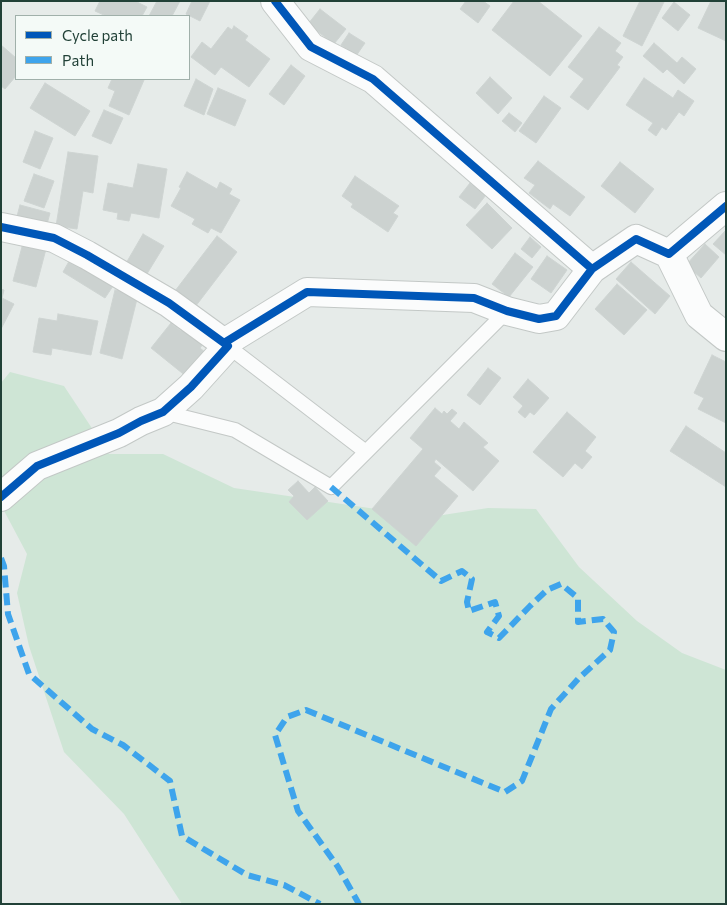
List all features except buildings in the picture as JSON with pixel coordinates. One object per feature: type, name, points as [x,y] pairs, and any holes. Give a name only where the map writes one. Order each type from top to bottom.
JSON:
[{"type":"street","points":[[276,1],[311,47],[373,79],[592,270]]},
{"type":"street","points":[[669,254],[726,206]]},
{"type":"street","points":[[1,227],[54,238],[87,255],[169,303],[226,344]]},
{"type":"street","points":[[1,497],[37,466],[163,412],[191,387],[226,344],[307,292],[474,298],[507,311],[539,319],[556,316],[592,270],[636,239],[669,254],[699,315],[726,337]]},
{"type":"lane","points":[[163,412],[235,430],[330,487],[507,311]]},
{"type":"lane","points":[[226,344],[366,452]]},
{"type":"green space","points":[[10,372],[64,386],[109,454],[163,454],[234,488],[430,517],[488,508],[536,509],[579,567],[637,621],[682,653],[726,670],[726,904],[182,904],[124,814],[64,752],[29,646],[17,593],[27,554],[1,505],[1,383]]},
{"type":"marked path","points":[[331,487],[441,581],[462,571],[472,579],[467,602],[469,611],[495,602],[499,616],[487,632],[499,638],[547,590],[561,584],[578,598],[578,622],[603,619],[614,632],[610,650],[579,678],[551,709],[522,781],[505,792],[306,710],[287,717],[275,735],[298,811],[338,867],[359,904]]},
{"type":"marked path","points":[[1,558],[4,566],[8,614],[29,674],[92,729],[123,745],[170,781],[182,836],[247,875],[284,885],[320,904]]},
{"type":"cycle path","points":[[275,1],[311,47],[373,79],[592,269]]},
{"type":"cycle path","points":[[1,227],[54,238],[87,255],[169,303],[224,343],[307,292],[474,298],[507,311],[539,319],[556,316],[592,269],[636,239],[669,254],[726,206]]},
{"type":"cycle path","points":[[1,497],[37,466],[119,433],[163,412],[191,387],[228,346]]}]
